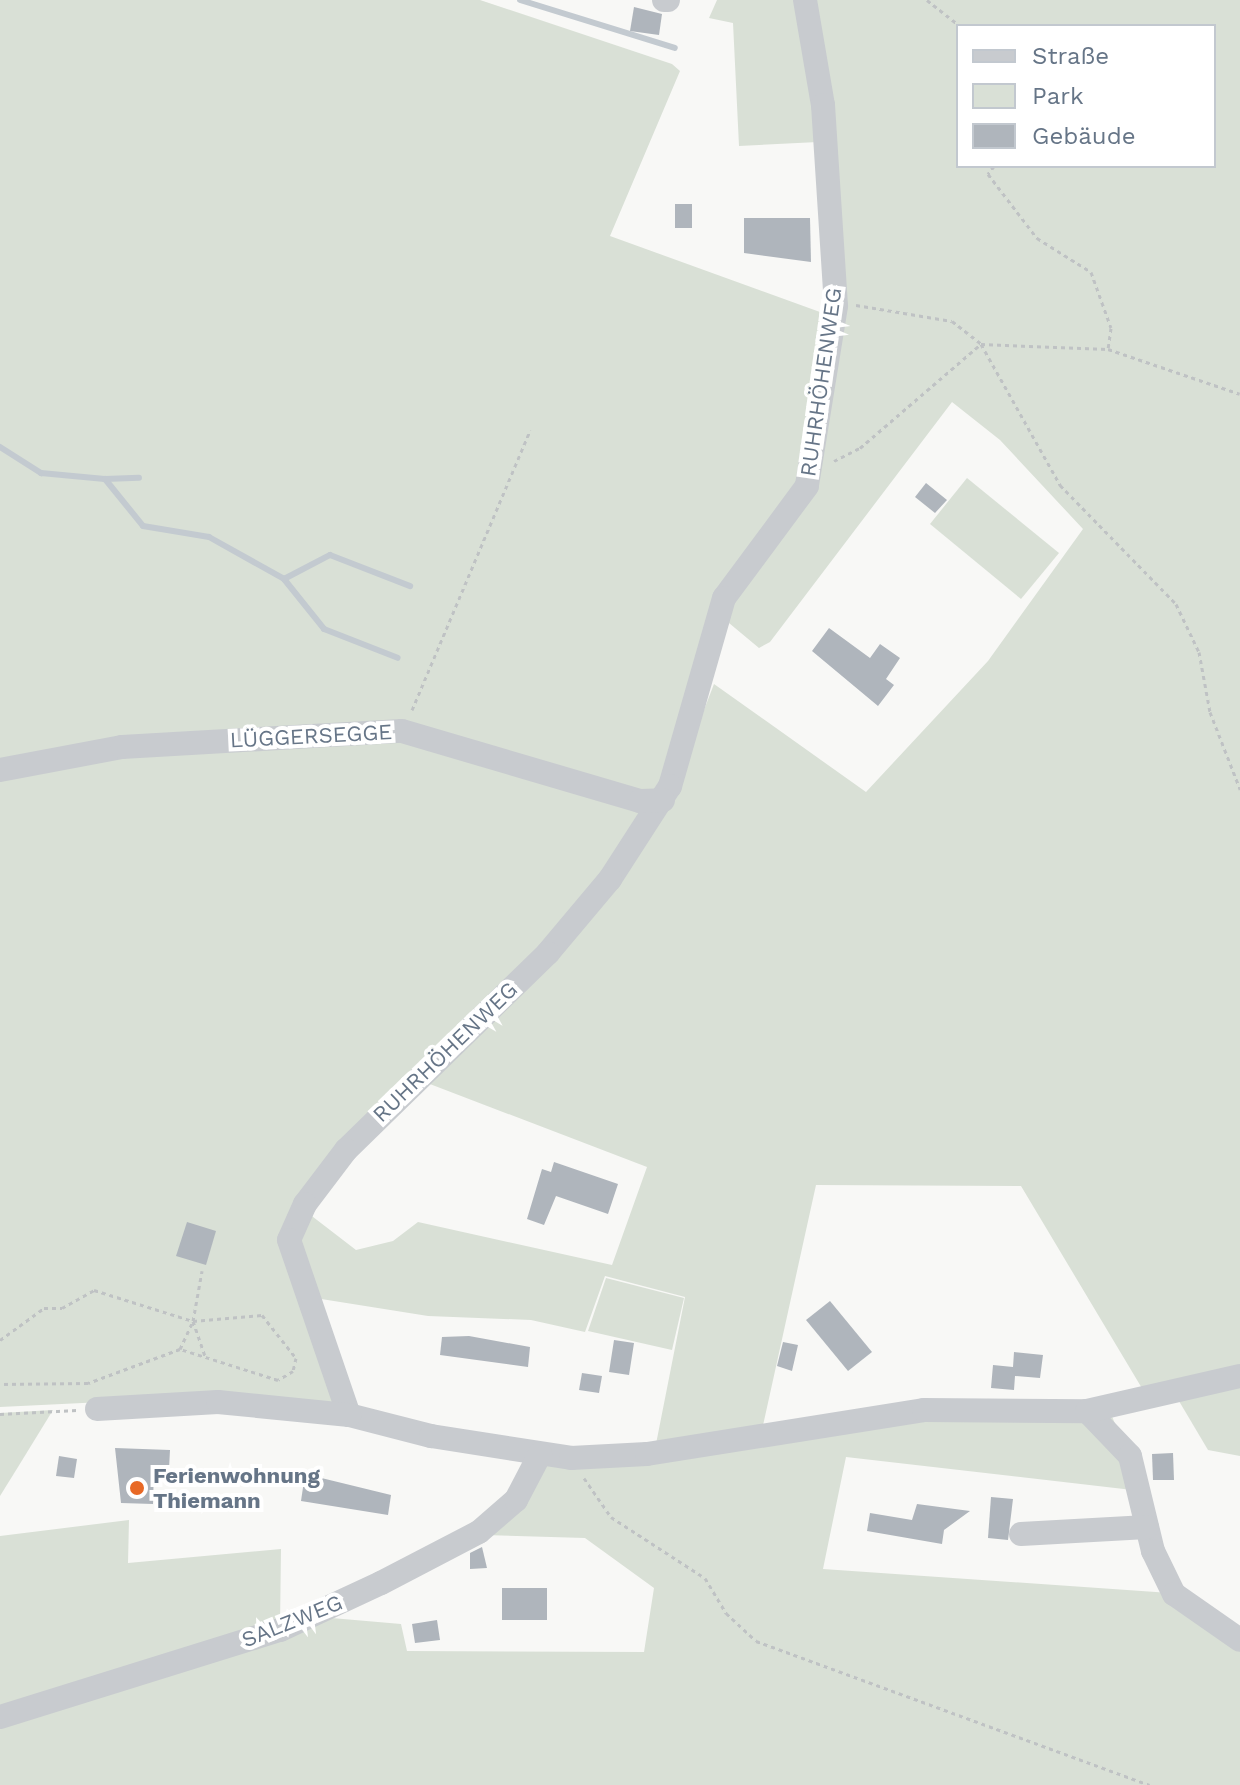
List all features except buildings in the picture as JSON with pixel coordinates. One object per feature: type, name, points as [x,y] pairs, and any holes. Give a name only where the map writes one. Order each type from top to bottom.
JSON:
[{"type":"street","name":"RUHRHÖHENWEG","points":[[349,1415],[289,1240],[291,1228],[368,1126],[548,953],[663,800],[700,700],[715,615],[800,500],[812,462],[836,306],[823,105],[805,0]]},
{"type":"street","name":"LÜGGERSEGGE","points":[[0,770],[122,747],[402,731],[640,801],[663,800]]},
{"type":"street","points":[[97,1409],[218,1402],[349,1415],[571,1458],[647,1454],[924,1410],[1087,1411],[1240,1376]]},
{"type":"street","points":[[1087,1411],[1130,1456],[1147,1527],[1174,1594],[1240,1640]]},
{"type":"street","name":"SALZWEG","points":[[0,1717],[280,1630],[381,1583],[479,1532],[516,1500],[540,1454]]},
{"type":"street","points":[[1021,1534],[1147,1527]]},
{"type":"path","points":[[927,0],[957,24]]},
{"type":"path","points":[[992,168],[988,174],[1037,238],[1091,272],[1111,328],[1108,349]]},
{"type":"path","points":[[836,306],[913,309],[952,321],[981,344],[1060,485],[1176,604],[1199,652],[1210,712],[1240,789]]},
{"type":"path","points":[[812,462],[860,448],[981,344],[1108,349],[1240,394]]},
{"type":"path","points":[[402,731],[530,430]]},
{"type":"path","points":[[180,1349],[193,1321],[202,1271]]},
{"type":"path","points":[[0,1340],[44,1308],[62,1308],[94,1290],[193,1321],[262,1315],[296,1358],[293,1371],[278,1380],[180,1349],[88,1383],[0,1384]]},
{"type":"path","points":[[193,1321],[205,1356]]},
{"type":"path","points":[[0,1414],[97,1409]]},
{"type":"path","points":[[571,1458],[611,1517],[705,1578],[726,1613],[756,1641],[1149,1785]]},
{"type":"green space","points":[[0,0],[480,0],[672,64],[680,71],[610,236],[831,316],[805,470],[717,600],[664,790],[607,876],[336,1154],[285,1240],[339,1410],[165,1399],[0,1407]]},
{"type":"green space","points":[[717,0],[799,0],[818,142],[739,146],[733,23],[709,18]]},
{"type":"green space","points":[[806,0],[1240,0],[1240,1381],[1149,1400],[1021,1186],[816,1185],[762,1430],[655,1449],[685,1297],[605,1276],[585,1332],[531,1320],[428,1316],[315,1298],[292,1238],[304,1210],[356,1250],[393,1241],[418,1222],[612,1265],[647,1167],[422,1081],[668,803],[714,684],[866,792],[988,661],[1083,529],[1000,440],[952,402],[770,642],[759,648],[723,618],[805,500],[840,305]]},
{"type":"green space","points":[[967,478],[1059,553],[1021,599],[930,524]]},
{"type":"green space","points":[[606,1278],[684,1298],[672,1350],[588,1331]]},
{"type":"green space","points":[[1240,1384],[1240,1456],[1208,1450],[1176,1396]]},
{"type":"green space","points":[[53,1410],[18,1467],[0,1496],[0,1413]]},
{"type":"green space","points":[[1110,1411],[1141,1491],[846,1457],[823,1569],[1170,1593],[1240,1640],[1240,1785],[0,1785],[0,1720],[320,1617],[401,1624],[407,1651],[644,1652],[654,1588],[585,1538],[484,1535],[543,1457],[831,1426]]},
{"type":"green space","points":[[129,1520],[128,1563],[281,1549],[280,1627],[0,1712],[0,1536]]},
{"type":"waterway","points":[[520,0],[675,48]]},
{"type":"waterway","points":[[0,447],[41,473],[105,479],[143,526],[209,537],[284,579],[324,629],[398,658]]},
{"type":"waterway","points":[[105,479],[139,478]]},
{"type":"waterway","points":[[284,579],[330,555],[410,586]]},
{"type":"place","name":"Ferienwohnung Thiemann","points":[[137,1488]]}]
